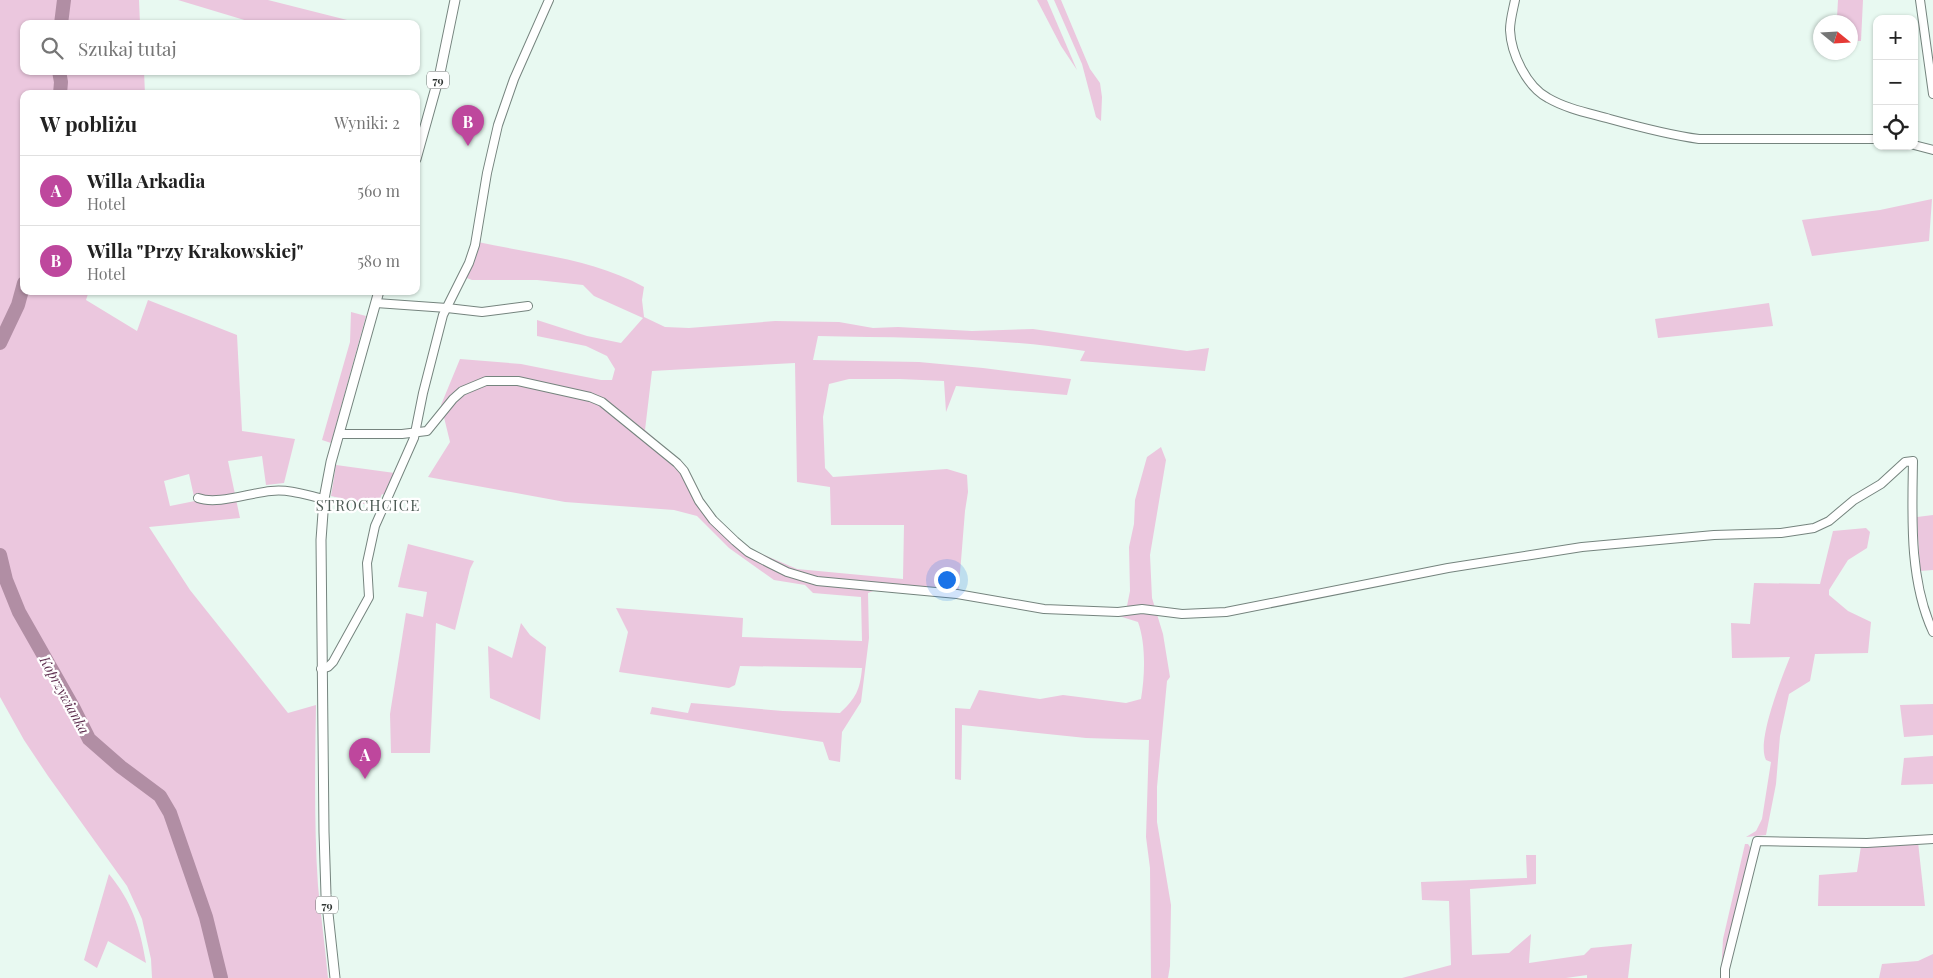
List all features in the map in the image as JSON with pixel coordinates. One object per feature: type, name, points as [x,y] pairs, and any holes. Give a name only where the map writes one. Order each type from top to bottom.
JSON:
[{"type":"main road","name":"79","points":[[420,144],[440,72],[455,0]]},
{"type":"main road","name":"79","points":[[335,978],[326,895],[321,669],[321,540],[324,499],[339,434],[378,295]]},
{"type":"street","points":[[321,669],[328,667],[333,662],[349,630],[368,600],[370,591],[367,563],[375,526],[416,432],[423,393],[443,315],[473,252],[491,152],[508,95],[549,0]]},
{"type":"street","points":[[1515,0],[1510,28],[1511,39],[1518,61],[1537,90],[1559,104],[1648,130],[1699,139],[1873,139]]},
{"type":"street","points":[[1920,0],[1933,94]]},
{"type":"street","points":[[1918,146],[1933,150]]},
{"type":"street","points":[[376,303],[482,312],[528,306]]},
{"type":"street","points":[[339,434],[416,432],[429,429],[453,398],[462,390],[486,381],[518,381],[590,397],[611,408],[677,463],[684,471],[699,502],[713,520],[735,541],[748,552],[787,572],[824,582],[957,594],[1044,609],[1118,612],[1142,609],[1182,614],[1226,612],[1448,568],[1582,547],[1714,535],[1781,533],[1806,530],[1830,521],[1854,500],[1881,484],[1905,462],[1913,461],[1916,562],[1925,612],[1933,632]]},
{"type":"street","points":[[198,498],[210,501],[285,490],[324,499]]},
{"type":"street","points":[[1725,978],[1725,969],[1757,841],[1867,843],[1933,839]]},
{"type":"shaded area","points":[[0,0],[139,0],[140,20],[20,20],[20,75],[144,75],[145,90],[20,90],[20,295],[88,295],[86,300],[137,331],[148,300],[237,335],[242,431],[295,439],[284,483],[266,485],[262,456],[228,461],[240,518],[149,527],[190,590],[288,713],[316,705],[315,796],[318,886],[328,978],[152,978],[151,959],[142,919],[127,886],[24,740],[0,697]],"holes":[[[189,474],[195,501],[170,506],[164,481]]]},
{"type":"shaded area","points":[[178,0],[268,0],[347,20],[245,20]]},
{"type":"shaded area","points":[[1037,0],[1047,0],[1077,70],[1061,46]]},
{"type":"shaded area","points":[[1054,0],[1061,0],[1090,69],[1100,83],[1102,97],[1101,121],[1096,117],[1082,64]]},
{"type":"shaded area","points":[[1838,0],[1863,0],[1861,41],[1858,41],[1858,15],[1837,15]]},
{"type":"shaded area","points":[[1932,199],[1929,241],[1812,256],[1802,220],[1880,210]]},
{"type":"shaded area","points":[[478,242],[563,258],[625,278],[644,287],[642,300],[644,317],[665,327],[689,328],[775,321],[839,322],[873,328],[898,327],[972,331],[1033,329],[1187,351],[1209,348],[1205,371],[1080,361],[1085,351],[1052,346],[951,339],[818,336],[813,360],[919,362],[1071,379],[1067,395],[956,386],[946,412],[944,381],[849,379],[829,384],[823,417],[825,468],[833,477],[947,469],[967,475],[968,492],[958,598],[876,590],[868,593],[869,638],[861,702],[842,732],[840,762],[829,760],[823,742],[650,714],[652,707],[688,713],[691,703],[783,711],[840,713],[850,703],[856,693],[862,668],[740,666],[735,685],[729,688],[619,672],[628,632],[616,608],[743,618],[742,637],[862,641],[861,597],[813,593],[805,585],[774,580],[729,548],[697,516],[674,510],[565,502],[428,477],[450,442],[441,405],[460,359],[521,364],[601,380],[612,380],[615,369],[607,356],[586,346],[537,336],[537,320],[587,336],[621,343],[643,318],[594,296],[583,285],[537,280],[472,280],[464,277]],"holes":[[[795,363],[797,482],[830,487],[831,525],[904,525],[903,579],[797,569],[753,550],[733,534],[705,505],[686,466],[645,430],[652,371]]]},
{"type":"shaded area","points":[[1769,303],[1773,326],[1658,338],[1655,319]]},
{"type":"shaded area","points":[[351,312],[366,316],[331,443],[322,440],[350,342]]},
{"type":"shaded area","points":[[1161,447],[1166,460],[1150,555],[1152,598],[1163,634],[1170,677],[1167,681],[1157,787],[1157,822],[1171,905],[1170,966],[1168,978],[1151,978],[1150,868],[1146,837],[1149,740],[1086,738],[962,725],[961,780],[955,779],[955,708],[970,709],[979,690],[1040,699],[1063,695],[1126,703],[1141,699],[1144,660],[1141,631],[1138,622],[1119,616],[1127,606],[1130,591],[1129,547],[1134,524],[1135,500],[1147,457]]},
{"type":"shaded area","points":[[336,465],[402,474],[390,497],[382,494],[376,507],[331,496]]},
{"type":"shaded area","points":[[1933,515],[1933,570],[1920,571],[1917,517]]},
{"type":"shaded area","points":[[1866,528],[1870,532],[1867,548],[1848,560],[1829,590],[1829,595],[1848,611],[1871,622],[1868,653],[1815,654],[1810,681],[1789,694],[1780,736],[1776,784],[1766,835],[1746,837],[1756,831],[1762,819],[1771,762],[1766,760],[1764,739],[1771,709],[1790,657],[1732,658],[1731,623],[1750,624],[1754,583],[1820,584],[1833,531]]},
{"type":"shaded area","points":[[408,544],[474,561],[470,569],[455,630],[436,623],[430,753],[391,753],[390,714],[406,613],[423,617],[427,592],[398,587]]},
{"type":"shaded area","points":[[521,623],[530,635],[546,647],[540,720],[490,698],[488,646],[512,658]]},
{"type":"shaded area","points":[[1933,704],[1933,735],[1904,737],[1900,705]]},
{"type":"shaded area","points":[[1933,756],[1933,784],[1901,785],[1904,758]]},
{"type":"shaded area","points":[[1918,842],[1925,906],[1818,906],[1819,875],[1857,872],[1861,846]]},
{"type":"shaded area","points":[[1745,844],[1748,844],[1752,850],[1721,974],[1723,939]]},
{"type":"shaded area","points":[[1526,855],[1536,855],[1536,884],[1470,889],[1472,955],[1509,953],[1531,934],[1529,963],[1584,955],[1591,948],[1632,944],[1628,978],[1587,978],[1587,975],[1566,978],[1402,978],[1451,965],[1449,901],[1422,900],[1421,882],[1527,878]]},
{"type":"shaded area","points":[[109,874],[124,895],[134,916],[146,963],[108,941],[97,968],[84,960]]},
{"type":"shaded area","points":[[1933,954],[1933,978],[1879,978],[1882,964],[1918,961]]},
{"type":"waterway","name":"Koprzywianka","points":[[62,20],[64,0]]},
{"type":"waterway","name":"Koprzywianka","points":[[60,75],[60,90]]},
{"type":"waterway","name":"Koprzywianka","points":[[0,343],[21,295]]},
{"type":"waterway","name":"Koprzywianka","points":[[0,555],[6,580],[19,612],[89,739],[121,767],[160,796],[170,813],[206,917],[221,978]]},
{"type":"place","name":"Willa \"Przy Krakowskiej\"","points":[[468,146]]},
{"type":"place","name":"Willa Arkadia","points":[[365,779]]},
{"type":"district","name":"STROCHCICE","points":[[368,505]]}]
